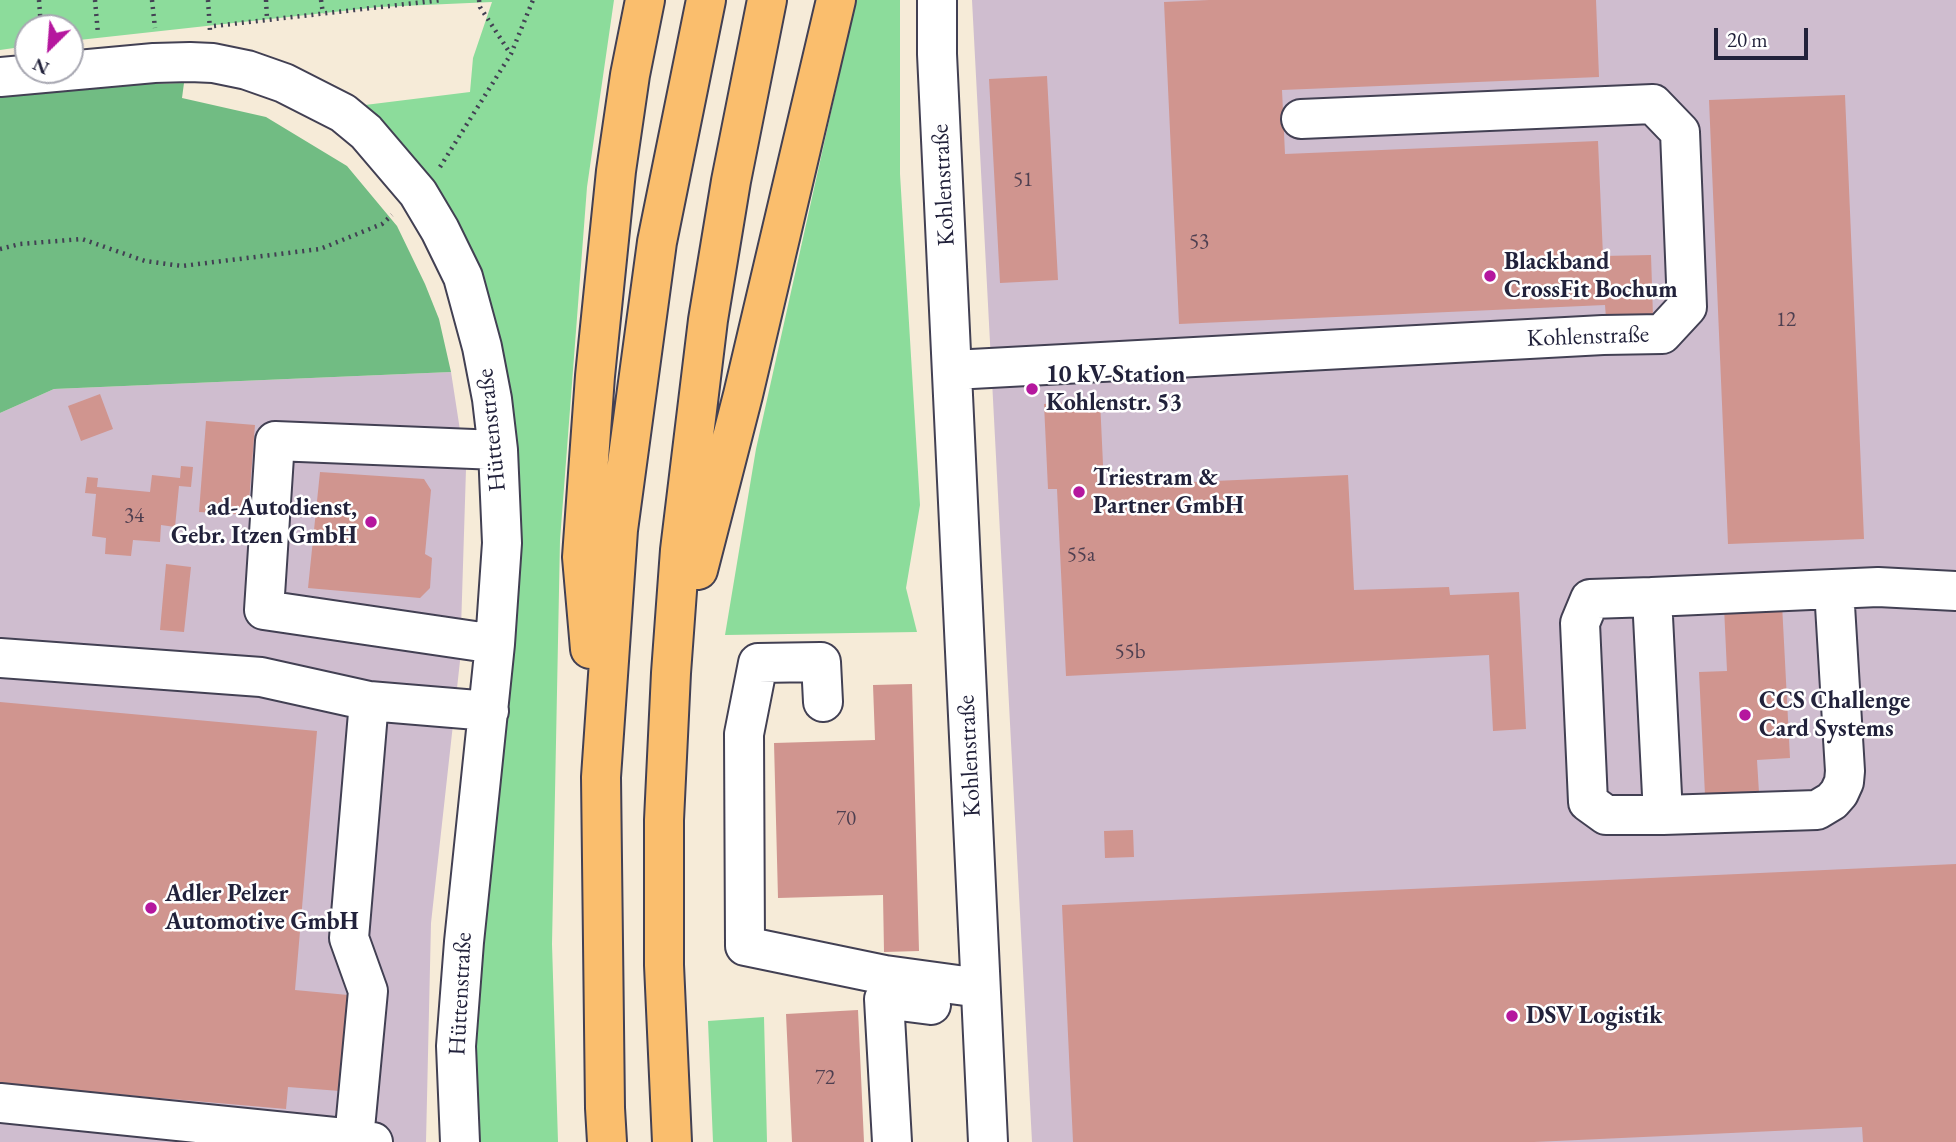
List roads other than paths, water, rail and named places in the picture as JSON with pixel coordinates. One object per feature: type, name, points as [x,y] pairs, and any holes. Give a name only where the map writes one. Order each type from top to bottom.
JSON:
[{"type":"highway","points":[[607,1142],[601,777],[582,557],[595,376],[616,171],[630,75],[645,0]]},
{"type":"highway","points":[[601,777],[618,530],[636,388],[657,242],[706,0]]},
{"type":"highway","points":[[672,1142],[664,965],[664,820],[680,550],[708,320],[731,180],[767,0]]},
{"type":"highway","points":[[671,673],[743,395],[836,0]]},
{"type":"street","name":"Kohlenstraße","points":[[937,0],[937,54],[988,1142]]},
{"type":"street","name":"Hüttenstraße","points":[[0,77],[153,63],[213,63],[247,70],[284,83],[343,113],[366,132],[418,193],[463,277],[482,347],[498,450],[502,543],[489,711],[464,942],[456,1046],[460,1142]]},
{"type":"street","name":"Kohlenstraße","points":[[953,370],[1662,334],[1687,307],[1680,132],[1653,104],[1301,119]]},
{"type":"street","points":[[495,644],[264,610],[275,441],[498,450]]},
{"type":"street","points":[[1834,589],[1845,771],[1844,782],[1832,801],[1817,810],[1663,815],[1606,815],[1588,802],[1580,623],[1590,599],[1878,587],[1956,592]]},
{"type":"street","points":[[1652,597],[1663,815]]},
{"type":"street","points":[[0,658],[261,677],[369,701],[489,711]]},
{"type":"street","points":[[823,702],[821,662],[758,663],[744,734],[745,946],[885,975],[981,1000]]},
{"type":"street","points":[[0,1103],[364,1141],[368,991],[349,937],[369,701]]},
{"type":"street","points":[[892,1142],[884,999],[981,1000]]},
{"type":"place","name":"Blackband CrossFit Bochum","points":[[1490,276]]},
{"type":"place","name":"10 kV-Station Kohlenstr. 53","points":[[1032,389]]},
{"type":"place","name":"Triestram & Partner GmbH","points":[[1079,492]]},
{"type":"place","name":"ad-Autodienst, Gebr. Itzen GmbH","points":[[371,522]]},
{"type":"place","name":"CCS Challenge Card Systems","points":[[1745,715]]},
{"type":"place","name":"Adler Pelzer Automotive GmbH","points":[[151,908]]},
{"type":"place","name":"DSV Logistik","points":[[1512,1016]]}]
